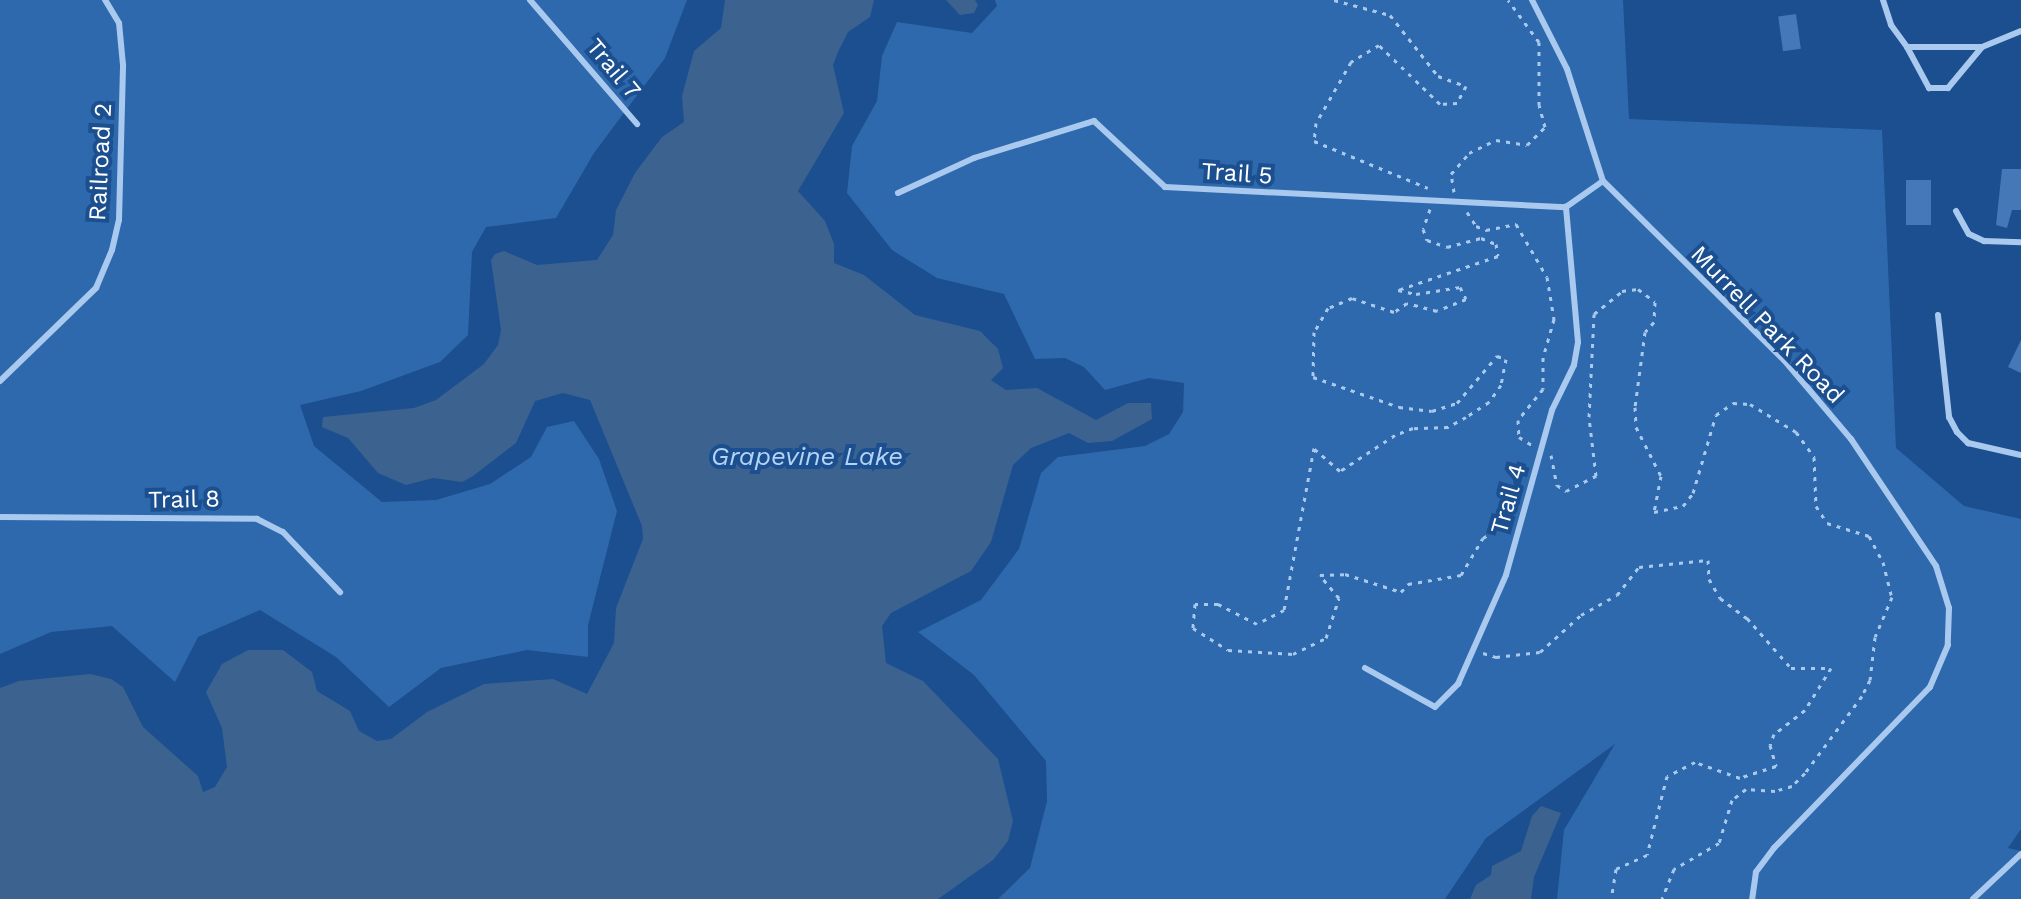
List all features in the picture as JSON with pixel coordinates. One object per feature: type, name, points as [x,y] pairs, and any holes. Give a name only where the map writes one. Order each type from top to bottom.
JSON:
[{"type":"lane","name":"Railroad 2","points":[[0,381],[96,288],[112,250],[119,220],[123,65],[119,23],[105,0]]},
{"type":"lane","name":"Trail 7","points":[[530,0],[637,124]]},
{"type":"lane","name":"Murrell Park Road","points":[[1532,0],[1567,69],[1603,181],[1784,360],[1851,439],[1936,566],[1949,608],[1948,645],[1930,687],[1774,848],[1756,872],[1752,899]]},
{"type":"lane","points":[[1883,0],[1891,25],[1929,88],[1948,88],[1982,47]]},
{"type":"lane","points":[[1907,47],[1982,47],[2021,31]]},
{"type":"lane","name":"Trail 5","points":[[898,193],[974,158],[1094,121],[1165,187],[1566,207]]},
{"type":"lane","points":[[1566,207],[1603,181]]},
{"type":"lane","name":"Trail 4","points":[[1365,668],[1435,707],[1458,684],[1514,547],[1542,447],[1578,342],[1566,207]]},
{"type":"lane","points":[[1956,211],[1969,234],[1984,241],[2021,242]]},
{"type":"lane","points":[[1938,315],[1953,425],[1968,443],[2021,455]]},
{"type":"lane","name":"Trail 8","points":[[0,517],[257,519],[283,532],[340,592]]},
{"type":"lane","points":[[1974,898],[2021,854]]},
{"type":"lane","points":[[1974,898],[1984,899]]},
{"type":"path","points":[[1334,0],[1390,15],[1438,76],[1466,86],[1457,103],[1440,104],[1379,45],[1351,62],[1316,123],[1314,141],[1397,172],[1433,191],[1423,229],[1427,240],[1447,247],[1481,238],[1496,244],[1498,256],[1398,290],[1416,294],[1460,287],[1466,299],[1437,311],[1407,303],[1394,312],[1352,298],[1328,308],[1314,332],[1313,377],[1399,407],[1432,411],[1457,403],[1497,356],[1506,359],[1501,385],[1489,402],[1448,427],[1413,428],[1395,435],[1374,444],[1340,471],[1314,448],[1284,610],[1257,624],[1218,604],[1195,604],[1193,628],[1228,650],[1293,654],[1326,638],[1339,598],[1320,575],[1345,574],[1401,592],[1408,584],[1461,575],[1483,538],[1503,526],[1514,547]]},
{"type":"path","points":[[1508,0],[1539,42],[1539,105],[1545,127],[1527,145],[1496,140],[1469,153],[1451,174],[1452,188],[1476,226],[1486,230],[1516,224],[1547,277],[1554,319],[1543,358],[1543,389],[1518,420],[1524,444],[1549,448],[1557,485],[1566,491],[1596,476],[1589,417],[1594,314],[1622,291],[1638,289],[1655,302],[1654,322],[1645,332],[1635,407],[1636,427],[1661,476],[1654,512],[1683,506],[1693,493],[1716,415],[1733,403],[1750,404],[1796,432],[1814,457],[1816,506],[1827,523],[1869,536],[1889,585],[1891,607],[1875,637],[1870,680],[1847,717],[1792,786],[1746,789],[1732,800],[1719,843],[1674,869],[1662,899]]},
{"type":"path","points":[[1478,649],[1496,657],[1540,652],[1581,615],[1617,595],[1639,567],[1708,560],[1709,579],[1720,598],[1747,618],[1791,668],[1831,668],[1805,710],[1774,734],[1770,745],[1776,766],[1740,778],[1695,762],[1667,776],[1647,855],[1616,869],[1611,899]]},
{"type":"shaded area","points":[[0,0],[687,0],[665,58],[594,153],[556,218],[486,227],[472,252],[468,335],[440,362],[361,391],[300,405],[314,446],[382,502],[436,500],[490,484],[531,457],[547,427],[574,421],[599,459],[617,511],[588,625],[588,657],[527,650],[441,668],[389,707],[336,657],[260,610],[198,637],[175,682],[112,626],[51,632],[0,654]]},
{"type":"shaded area","points":[[995,0],[1623,0],[1629,119],[1882,130],[1896,448],[1964,506],[2021,519],[2021,829],[2008,848],[2021,851],[2021,899],[1557,899],[1564,830],[1615,744],[1486,838],[1445,899],[998,899],[1030,868],[1047,801],[1046,761],[974,675],[918,632],[981,600],[1019,549],[1041,473],[1058,457],[1145,446],[1169,434],[1183,412],[1184,383],[1149,378],[1105,390],[1084,367],[1065,358],[1035,359],[1004,294],[937,278],[892,250],[847,193],[852,146],[877,101],[882,56],[897,22],[972,33],[997,6]]},
{"type":"water","name":"Grapevine Lake","points":[[725,0],[874,0],[870,17],[848,32],[838,52],[833,65],[844,113],[798,191],[825,221],[834,244],[834,263],[864,275],[915,315],[980,331],[998,349],[1003,368],[991,380],[1006,390],[1037,388],[1096,420],[1128,403],[1151,403],[1152,419],[1112,441],[1088,443],[1069,433],[1031,448],[1013,465],[991,542],[971,571],[891,613],[882,626],[886,663],[923,681],[998,759],[1013,821],[1008,841],[993,860],[938,899],[0,899],[0,688],[19,681],[90,674],[111,679],[123,687],[143,727],[198,776],[203,792],[215,787],[227,767],[222,728],[206,692],[222,664],[248,650],[283,650],[312,672],[317,691],[350,711],[359,731],[377,741],[391,739],[427,712],[484,684],[553,679],[587,694],[614,643],[616,608],[643,539],[642,526],[590,400],[563,393],[535,401],[516,443],[462,482],[433,478],[406,485],[378,473],[348,438],[322,427],[323,417],[414,408],[436,400],[484,364],[498,345],[501,330],[491,260],[495,254],[504,251],[537,265],[597,260],[613,235],[616,210],[635,173],[662,137],[684,122],[682,96],[694,51],[721,28]]},
{"type":"water","points":[[946,0],[975,0],[978,5],[974,13],[960,15]]},
{"type":"water","points":[[1541,806],[1561,813],[1534,877],[1531,899],[1470,899],[1476,885],[1491,875],[1492,866],[1521,851],[1532,816]]},
{"type":"building","points":[[1796,14],[1801,49],[1783,51],[1778,17]]},
{"type":"building","points":[[2002,169],[2021,169],[2021,210],[2012,210],[2007,228],[1996,225]]},
{"type":"building","points":[[1906,180],[1931,180],[1931,225],[1906,225]]},
{"type":"building","points":[[2021,340],[2021,373],[2008,367]]}]
